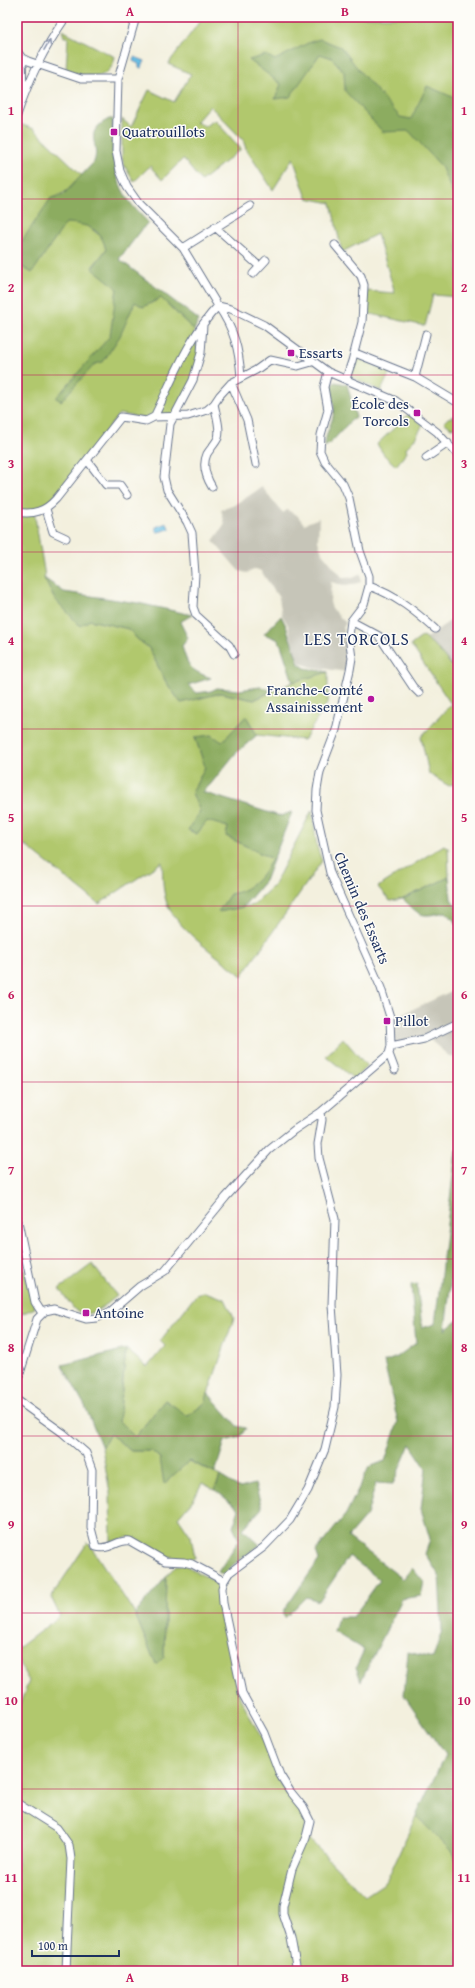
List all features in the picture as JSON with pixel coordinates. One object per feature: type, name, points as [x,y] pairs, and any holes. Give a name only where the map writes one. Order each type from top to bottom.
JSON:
[{"type":"street","points":[[17,115],[36,64],[66,17]]},
{"type":"street","points":[[136,17],[118,78],[116,151],[120,171],[127,187],[139,204],[183,248],[218,306],[234,335],[238,346],[241,377]]},
{"type":"street","points":[[17,51],[22,58],[81,79],[118,78]]},
{"type":"street","points":[[22,58],[24,93]]},
{"type":"street","points":[[183,248],[250,206]]},
{"type":"street","points":[[215,227],[259,266]]},
{"type":"street","points":[[335,245],[351,266],[361,276],[364,285],[362,322],[355,353],[346,379]]},
{"type":"street","points":[[253,274],[266,260]]},
{"type":"street","points":[[154,417],[196,335],[207,317],[218,306]]},
{"type":"street","points":[[218,306],[231,309],[264,325],[292,345],[312,362],[328,372],[396,401],[437,432],[458,455]]},
{"type":"street","points":[[203,325],[201,353],[193,380],[170,424],[164,477],[167,490],[187,522],[192,533],[195,574],[193,607],[196,615],[203,623],[229,645],[234,654]]},
{"type":"street","points":[[415,377],[426,334]]},
{"type":"street","points":[[355,353],[415,377],[455,401]]},
{"type":"street","points":[[17,512],[31,513],[46,509],[121,417],[146,421],[154,417],[193,415],[207,410],[214,404],[231,383],[256,370],[270,360],[298,366],[312,362]]},
{"type":"street","points":[[328,372],[324,387],[328,410],[320,435],[320,451],[325,462],[343,484],[349,498],[360,551],[369,576],[369,586],[364,604],[351,621],[379,636],[413,687],[419,692]]},
{"type":"street","points":[[231,383],[247,420],[256,464]]},
{"type":"street","points":[[212,487],[207,478],[205,465],[207,454],[218,438],[218,427],[214,404]]},
{"type":"street","points":[[426,458],[448,443]]},
{"type":"street","points":[[87,460],[106,485],[120,485],[127,495]]},
{"type":"street","points":[[46,509],[53,532],[66,538]]},
{"type":"street","points":[[369,586],[391,595],[415,612],[435,629]]},
{"type":"street","name":"Chemin des Essarts","points":[[351,621],[349,636],[352,658],[350,670],[336,730],[320,772],[316,790],[316,810],[330,873],[381,988],[390,1016],[391,1046],[389,1054]]},
{"type":"street","points":[[391,1046],[424,1039],[458,1023]]},
{"type":"street","points":[[17,1383],[37,1319],[42,1313],[54,1309],[91,1319],[111,1311],[140,1286],[165,1271],[226,1197],[269,1150],[294,1130],[321,1112],[389,1054],[395,1070]]},
{"type":"street","points":[[297,1971],[291,1938],[283,1914],[283,1906],[292,1869],[306,1837],[310,1821],[305,1810],[280,1775],[264,1733],[242,1693],[223,1603],[224,1581],[229,1573],[272,1540],[290,1520],[308,1490],[325,1449],[335,1407],[337,1375],[332,1305],[335,1219],[319,1158],[318,1144],[322,1120],[321,1112]]},
{"type":"street","points":[[17,1217],[34,1302],[42,1313]]},
{"type":"street","points":[[17,1400],[64,1433],[86,1453],[92,1470],[91,1528],[96,1546],[105,1548],[124,1540],[130,1541],[164,1561],[192,1564],[224,1581]]},
{"type":"street","points":[[17,1803],[57,1828],[69,1845],[71,1860],[66,1971]]},
{"type":"shaded area","points":[[262,487],[283,513],[287,510],[297,515],[304,524],[319,518],[318,541],[322,553],[342,577],[353,578],[361,574],[361,582],[347,586],[331,582],[330,602],[332,609],[346,623],[343,628],[349,661],[347,672],[312,667],[300,663],[295,652],[288,625],[282,615],[279,598],[261,571],[256,569],[247,573],[239,571],[213,541],[225,524],[221,510],[235,505]]},
{"type":"shaded area","points":[[458,615],[458,673],[426,638]]},
{"type":"shaded area","points":[[458,988],[458,1020],[430,1035],[395,1043],[394,1018]]},
{"type":"shaded area","points":[[458,1025],[458,1059],[449,1056],[429,1039]]},
{"type":"green space","points":[[203,17],[458,17],[458,297],[433,295],[425,326],[366,313],[367,291],[395,293],[377,234],[342,252],[331,203],[307,198],[293,158],[273,190],[246,149],[243,140],[210,106],[196,122],[205,126],[215,120],[241,149],[201,181],[183,159],[162,180],[150,166],[134,182],[124,165],[122,158],[122,119],[131,127],[149,90],[174,102],[191,74],[168,64]]},
{"type":"green space","points":[[62,30],[115,57],[112,66],[108,71],[102,75],[88,76],[66,70],[68,37],[64,37]]},
{"type":"green space","points":[[320,39],[341,47],[362,74],[400,117],[411,119],[427,86],[457,99],[458,200],[455,199],[441,166],[409,131],[383,132],[345,91],[344,72],[332,58],[320,54],[290,97],[275,99],[281,84],[249,60],[266,55],[275,60],[310,42]]},
{"type":"green space","points":[[109,119],[113,119],[113,150],[118,179],[127,198],[134,208],[148,222],[119,259],[199,320],[194,330],[161,298],[143,307],[135,302],[120,336],[103,362],[95,364],[61,401],[56,398],[110,336],[117,288],[92,268],[106,250],[101,237],[97,232],[87,226],[66,223],[32,273],[17,264],[17,248],[51,198],[63,195],[94,162],[96,155],[94,134],[96,129],[101,124]]},
{"type":"green space","points":[[17,123],[34,129],[82,175],[69,190],[52,198],[103,238],[106,250],[92,267],[143,307],[161,298],[194,330],[200,363],[177,415],[149,419],[119,414],[46,507],[34,511],[45,576],[44,578],[54,598],[90,620],[129,629],[136,638],[149,648],[166,682],[181,703],[221,693],[254,700],[293,682],[328,672],[328,702],[304,740],[257,735],[246,716],[222,743],[195,737],[205,767],[192,793],[202,813],[213,822],[228,827],[226,836],[272,859],[264,872],[255,882],[244,890],[230,894],[219,912],[253,905],[274,885],[312,810],[317,847],[322,861],[242,976],[202,945],[175,918],[165,897],[162,862],[99,904],[17,839]]},
{"type":"green space","points":[[356,357],[390,372],[381,391],[351,377],[350,374]]},
{"type":"green space","points":[[335,382],[347,384],[356,417],[334,440],[325,447],[326,437],[334,414],[334,405],[330,391]]},
{"type":"green space","points":[[409,414],[423,425],[414,440],[406,448],[407,452],[396,466],[384,455],[377,444]]},
{"type":"green space","points":[[455,416],[455,427],[451,428],[444,422],[448,418]]},
{"type":"green space","points":[[44,578],[64,592],[138,603],[192,615],[180,622],[188,638],[182,646],[184,653],[188,663],[194,670],[211,678],[188,685],[197,693],[211,691],[217,688],[239,690],[260,687],[274,690],[254,700],[221,693],[181,703],[166,682],[149,648],[136,638],[129,629],[90,620],[80,626],[54,598]]},
{"type":"green space","points":[[281,616],[299,664],[305,668],[328,672],[293,682],[281,645],[277,639],[264,634]]},
{"type":"green space","points":[[423,636],[435,646],[458,673],[458,782],[449,786],[429,774],[421,737],[451,704],[411,645]]},
{"type":"green space","points":[[246,716],[257,735],[235,754],[210,785],[202,792],[280,816],[292,812],[265,881],[243,907],[218,912],[230,894],[244,890],[255,882],[264,872],[272,859],[226,836],[228,827],[207,821],[197,834],[188,830],[200,811],[192,793],[205,767],[195,737],[212,735],[222,742]]},
{"type":"green space","points":[[444,845],[448,848],[449,877],[403,899],[390,901],[378,887]]},
{"type":"green space","points":[[449,877],[451,899],[458,909],[458,925],[446,912],[431,915],[418,913],[403,899]]},
{"type":"green space","points":[[343,1038],[367,1066],[354,1079],[326,1056]]},
{"type":"green space","points":[[456,1150],[458,1151],[458,1221],[445,1330],[458,1320],[458,1865],[454,1854],[416,1816],[445,1755],[404,1695],[408,1652],[433,1658],[442,1630],[439,1575],[425,1554],[430,1539],[421,1509],[426,1468],[410,1444],[393,1484],[376,1483],[367,1515],[348,1537],[403,1579],[412,1568],[424,1582],[421,1596],[402,1599],[361,1681],[356,1667],[364,1650],[334,1632],[338,1617],[353,1617],[380,1580],[349,1556],[319,1601],[306,1597],[285,1618],[282,1613],[319,1560],[316,1551],[346,1514],[369,1467],[385,1461],[398,1422],[384,1362],[397,1357],[416,1343],[411,1285],[417,1284],[422,1328],[435,1324]]},
{"type":"green space","points":[[92,1264],[117,1296],[103,1307],[92,1313],[80,1313],[75,1310],[59,1289]]},
{"type":"green space","points":[[24,1270],[35,1308],[17,1316],[17,1271]]},
{"type":"green space","points":[[205,1292],[225,1299],[234,1318],[205,1403],[188,1416],[165,1400],[135,1437],[119,1421],[126,1349],[147,1367],[165,1346],[160,1341],[196,1295]]},
{"type":"green space","points":[[126,1349],[119,1421],[135,1437],[165,1400],[188,1416],[205,1403],[208,1393],[237,1426],[246,1428],[240,1437],[225,1441],[215,1473],[189,1461],[164,1484],[160,1458],[151,1451],[131,1451],[110,1434],[102,1448],[85,1406],[62,1365]]},
{"type":"green space","points":[[110,1434],[131,1451],[151,1451],[160,1458],[189,1461],[220,1476],[215,1490],[202,1483],[193,1500],[178,1517],[191,1536],[195,1558],[166,1559],[129,1537],[111,1542],[110,1493],[102,1448]]},
{"type":"green space","points":[[220,1476],[240,1488],[255,1484],[262,1508],[243,1529],[260,1545],[233,1565],[224,1575],[218,1572],[239,1540],[233,1527],[239,1509],[215,1490]]},
{"type":"green space","points":[[88,1542],[135,1614],[156,1665],[164,1657],[166,1577],[176,1565],[185,1565],[218,1584],[220,1604],[240,1698],[266,1746],[279,1781],[307,1820],[304,1834],[365,1896],[386,1882],[416,1816],[454,1854],[458,1865],[458,1971],[17,1971],[17,1711],[29,1681],[17,1660],[17,1649],[60,1616],[51,1597]]},
{"type":"green space","points":[[166,1577],[164,1657],[156,1665],[135,1614]]},
{"type":"water","points":[[134,57],[145,61],[141,68],[139,67],[139,64],[133,61]]},
{"type":"water","points":[[167,523],[169,529],[158,532],[156,531],[156,527]]},
{"type":"place","name":"Quatrouillots","points":[[114,132]]},
{"type":"place","name":"Essarts","points":[[291,353]]},
{"type":"place","name":"École des Torcols","points":[[417,413]]},
{"type":"place","name":"Franche-Comté Assainissement","points":[[371,699]]},
{"type":"place","name":"Pillot","points":[[387,1021]]},
{"type":"place","name":"Antoine","points":[[86,1313]]},
{"type":"district","name":"LES TORCOLS","points":[[357,639]]}]
